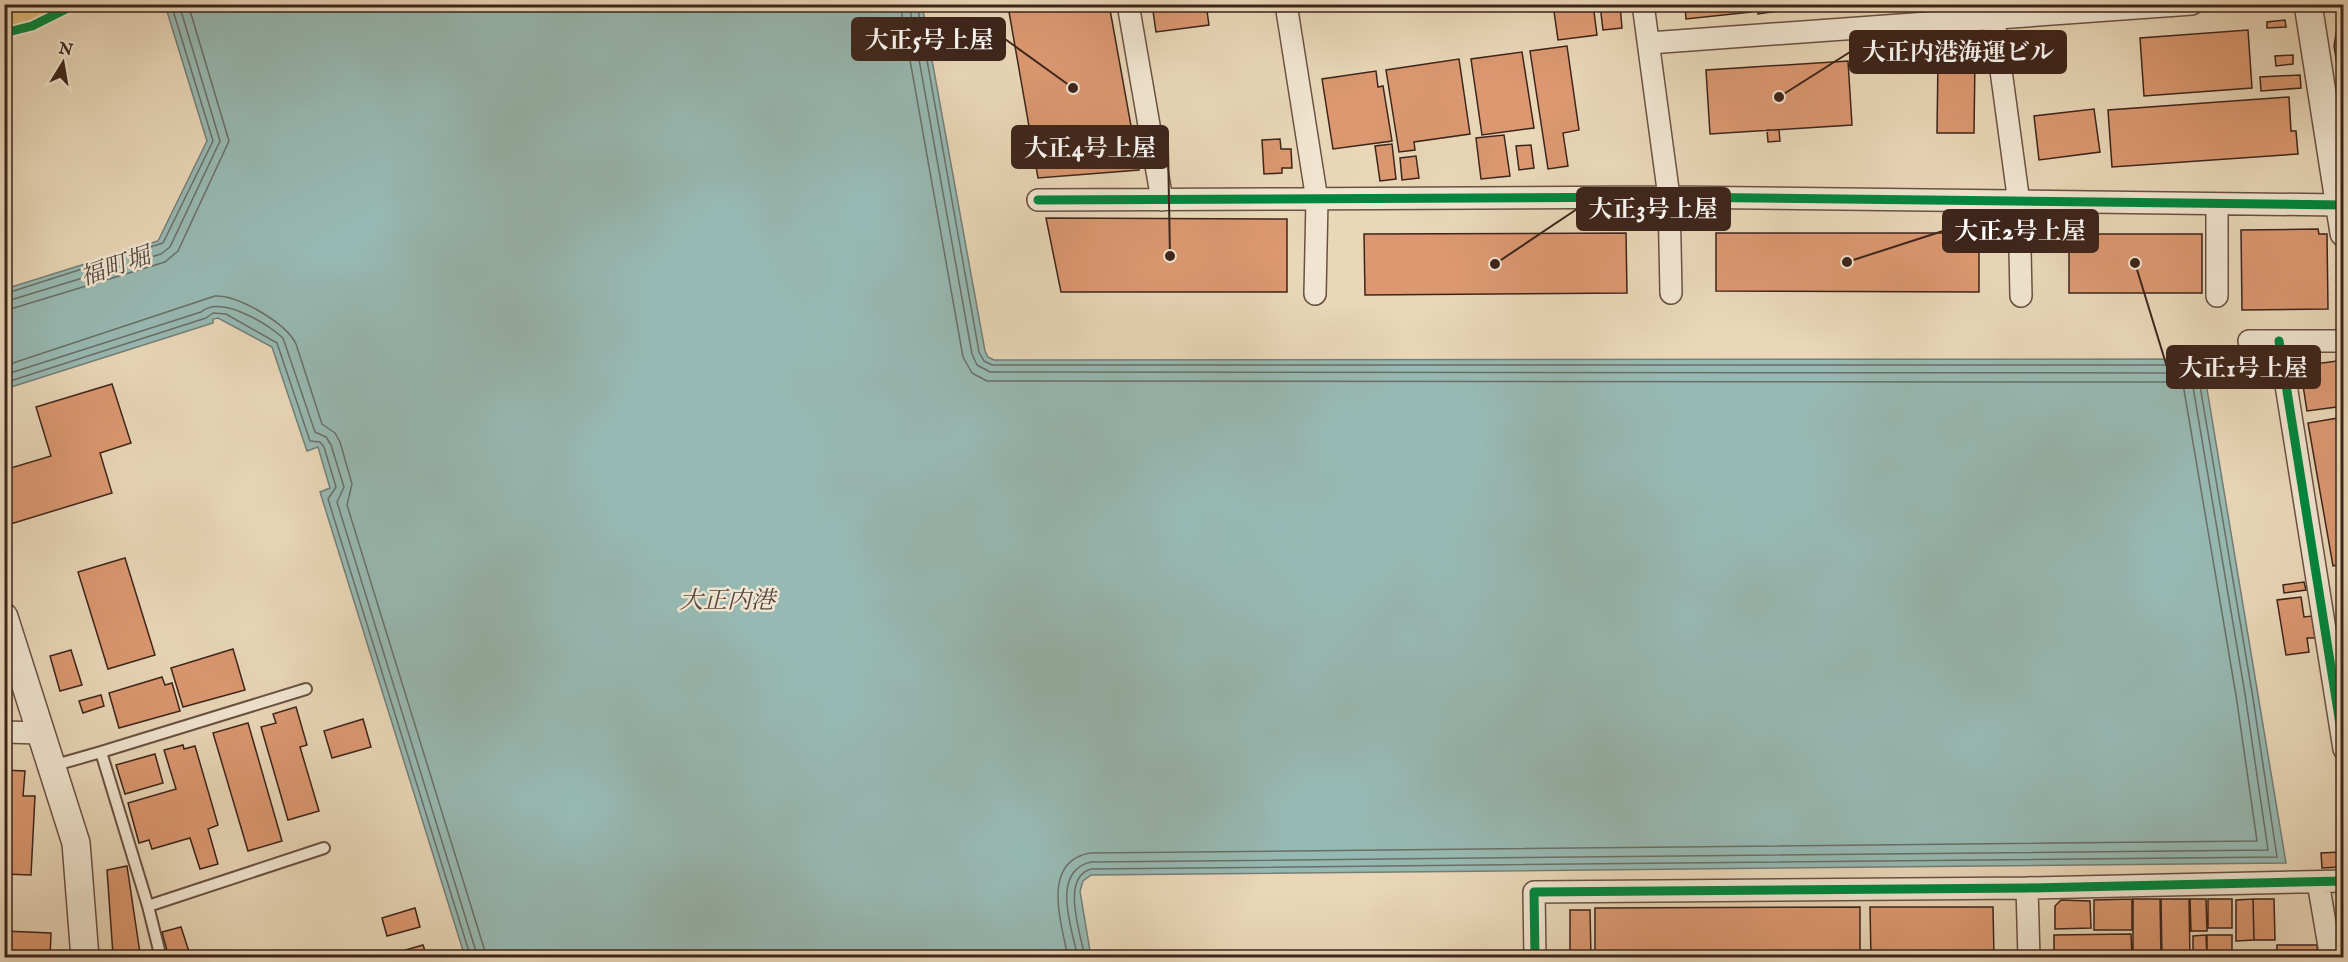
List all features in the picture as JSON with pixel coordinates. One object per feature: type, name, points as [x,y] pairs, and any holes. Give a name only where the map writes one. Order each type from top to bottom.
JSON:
[{"type":"main road","points":[[4,14],[34,4]]},
{"type":"street","points":[[1128,4],[1162,200]]},
{"type":"street","points":[[1286,4],[1317,200],[1315,294]]},
{"type":"street","points":[[1643,4],[1669,198],[1671,293]]},
{"type":"street","points":[[1649,43],[1994,12],[2192,4]]},
{"type":"street","points":[[2308,4],[2341,205],[2343,232]]},
{"type":"street","points":[[1994,12],[2019,203],[2021,296]]},
{"type":"street","points":[[1038,200],[1669,198],[2341,205]]},
{"type":"street","points":[[2217,204],[2217,296]]},
{"type":"street","points":[[2279,341],[2337,670],[2343,748]]},
{"type":"street","points":[[2249,342],[2343,341]]},
{"type":"street","points":[[4,617],[76,843],[85,957]]},
{"type":"street","points":[[4,732],[42,734]]},
{"type":"street","points":[[1535,957],[1534,892],[2027,888],[2343,881]]},
{"type":"street","points":[[2318,882],[2331,957]]},
{"type":"street","points":[[2027,888],[2029,957]]},
{"type":"lane","points":[[52,766],[306,689]]},
{"type":"lane","points":[[101,752],[148,906],[161,957]]},
{"type":"lane","points":[[148,906],[324,848]]},
{"type":"water","name":"大正内港","points":[[165,5],[922,5],[985,351],[988,357],[994,360],[2202,359],[2286,863],[1091,875],[1083,881],[1080,891],[1091,957],[465,957],[320,492],[330,488],[318,447],[307,451],[272,347],[218,318],[213,319],[213,323],[5,389],[5,289],[158,241],[207,141]]},
{"type":"building","points":[[1018,4],[1109,4],[1139,170],[1038,178],[1008,6]]},
{"type":"building","points":[[1152,4],[1206,4],[1209,25],[1156,32]]},
{"type":"building","points":[[1553,4],[1593,4],[1597,35],[1558,40]]},
{"type":"building","points":[[1620,4],[1622,28],[1603,30],[1600,5]]},
{"type":"building","points":[[1685,4],[1751,4],[1751,12],[1686,19]]},
{"type":"building","points":[[1757,4],[1805,4],[1806,7],[1758,14]]},
{"type":"building","points":[[2340,11],[2344,11],[2344,107],[2334,46]]},
{"type":"building","points":[[2285,20],[2286,27],[2267,28],[2267,22]]},
{"type":"building","points":[[2248,30],[2252,88],[2144,96],[2140,38]]},
{"type":"building","points":[[1567,46],[1579,130],[1563,133],[1568,166],[1548,169],[1530,51]]},
{"type":"building","points":[[1948,51],[1964,51],[1964,58],[1975,58],[1974,133],[1937,133],[1938,58],[1948,58]]},
{"type":"building","points":[[1522,52],[1534,128],[1482,135],[1471,59]]},
{"type":"building","points":[[2293,55],[2293,64],[2276,66],[2275,56]]},
{"type":"building","points":[[1459,59],[1470,134],[1414,142],[1415,150],[1399,152],[1386,70]]},
{"type":"building","points":[[1848,61],[1852,125],[1710,134],[1706,70]]},
{"type":"building","points":[[1376,71],[1378,87],[1383,86],[1392,141],[1333,149],[1322,79]]},
{"type":"building","points":[[2300,75],[2301,88],[2261,91],[2260,77]]},
{"type":"building","points":[[2289,97],[2291,131],[2296,131],[2298,154],[2112,167],[2108,110]]},
{"type":"building","points":[[2094,109],[2100,152],[2039,160],[2034,116]]},
{"type":"building","points":[[1767,130],[1779,130],[1780,141],[1768,142]]},
{"type":"building","points":[[1504,135],[1510,176],[1481,179],[1476,138]]},
{"type":"building","points":[[1280,139],[1281,149],[1291,149],[1292,168],[1282,168],[1282,173],[1264,174],[1262,140]]},
{"type":"building","points":[[1392,144],[1396,179],[1380,181],[1375,146]]},
{"type":"building","points":[[1531,145],[1534,168],[1519,170],[1516,146]]},
{"type":"building","points":[[1416,156],[1419,178],[1402,180],[1400,158]]},
{"type":"building","points":[[1046,218],[1287,219],[1287,292],[1061,292]]},
{"type":"building","points":[[2318,229],[2319,234],[2327,234],[2328,309],[2242,310],[2241,230]]},
{"type":"building","points":[[1626,233],[1627,293],[1365,295],[1364,234]]},
{"type":"building","points":[[1716,233],[1979,233],[1979,292],[1716,291]]},
{"type":"building","points":[[2069,234],[2202,234],[2202,293],[2069,293]]},
{"type":"building","points":[[2344,360],[2344,406],[2307,411],[2300,366]]},
{"type":"building","points":[[112,384],[131,443],[100,453],[112,493],[4,526],[4,470],[51,456],[36,407]]},
{"type":"building","points":[[2344,417],[2344,564],[2333,566],[2308,423]]},
{"type":"building","points":[[125,558],[155,655],[108,669],[78,572]]},
{"type":"building","points":[[2344,574],[2344,619],[2337,575]]},
{"type":"building","points":[[2304,582],[2306,590],[2284,593],[2283,585]]},
{"type":"building","points":[[2301,597],[2304,617],[2312,616],[2315,638],[2307,638],[2309,652],[2286,655],[2277,600]]},
{"type":"building","points":[[233,649],[245,690],[183,707],[171,668]]},
{"type":"building","points":[[71,650],[82,685],[60,691],[50,656]]},
{"type":"building","points":[[162,677],[165,685],[172,683],[180,711],[119,728],[109,693]]},
{"type":"building","points":[[101,695],[104,706],[83,713],[79,701]]},
{"type":"building","points":[[296,707],[307,745],[300,747],[319,811],[288,820],[261,727],[276,723],[273,714]]},
{"type":"building","points":[[363,719],[371,747],[332,758],[324,731]]},
{"type":"building","points":[[248,723],[282,841],[248,851],[213,733]]},
{"type":"building","points":[[183,745],[184,749],[195,746],[218,825],[208,829],[218,864],[200,869],[190,838],[152,849],[149,840],[139,843],[128,803],[176,789],[164,750]]},
{"type":"building","points":[[155,754],[163,783],[125,794],[116,765]]},
{"type":"building","points":[[4,770],[25,771],[23,796],[35,796],[31,875],[4,874]]},
{"type":"building","points":[[2340,852],[2341,867],[2322,868],[2321,853]]},
{"type":"building","points":[[127,866],[140,953],[113,955],[107,870]]},
{"type":"building","points":[[2132,899],[2132,930],[2094,930],[2094,900]]},
{"type":"building","points":[[2133,899],[2160,899],[2161,958],[2133,958]]},
{"type":"building","points":[[2161,899],[2189,899],[2190,958],[2162,958]]},
{"type":"building","points":[[2190,899],[2206,899],[2207,931],[2191,931]]},
{"type":"building","points":[[2208,899],[2232,899],[2232,928],[2208,928]]},
{"type":"building","points":[[2253,899],[2274,899],[2275,940],[2254,940]]},
{"type":"building","points":[[2253,899],[2254,940],[2236,941],[2236,900]]},
{"type":"building","points":[[2061,900],[2090,901],[2091,928],[2055,929],[2055,906]]},
{"type":"building","points":[[1860,907],[1860,958],[1595,958],[1595,908]]},
{"type":"building","points":[[1870,907],[1993,907],[1994,958],[1871,958]]},
{"type":"building","points":[[415,908],[420,927],[387,936],[382,918]]},
{"type":"building","points":[[1570,910],[1590,910],[1591,958],[1566,958],[1566,951],[1570,950]]},
{"type":"building","points":[[181,927],[191,958],[169,958],[162,932]]},
{"type":"building","points":[[4,931],[51,933],[50,958],[4,958]]},
{"type":"building","points":[[2131,934],[2132,958],[2054,955],[2054,935]]},
{"type":"building","points":[[2206,935],[2207,958],[2193,958],[2193,936]]},
{"type":"building","points":[[2207,935],[2232,935],[2232,958],[2207,958]]},
{"type":"building","points":[[423,945],[427,957],[397,958],[395,953]]},
{"type":"building","points":[[2277,945],[2317,945],[2318,958],[2277,958]]},
{"type":"cycle path","points":[[4,33],[32,26],[76,4]]},
{"type":"cycle path","points":[[1038,200],[1669,197],[2344,205]]},
{"type":"cycle path","points":[[2279,341],[2344,749]]},
{"type":"cycle path","points":[[1535,958],[1534,892],[2027,888],[2344,881]]},
{"type":"place","name":"大正5号上屋","points":[[1073,88]]},
{"type":"place","name":"大正内港海運ビル","points":[[1779,97]]},
{"type":"place","name":"大正4号上屋","points":[[1170,256]]},
{"type":"place","name":"大正2号上屋","points":[[1847,262]]},
{"type":"place","name":"大正1号上屋","points":[[2135,263]]},
{"type":"place","name":"大正3号上屋","points":[[1495,264]]},
{"type":"water label","name":"福町堀","points":[[115,266]]}]
